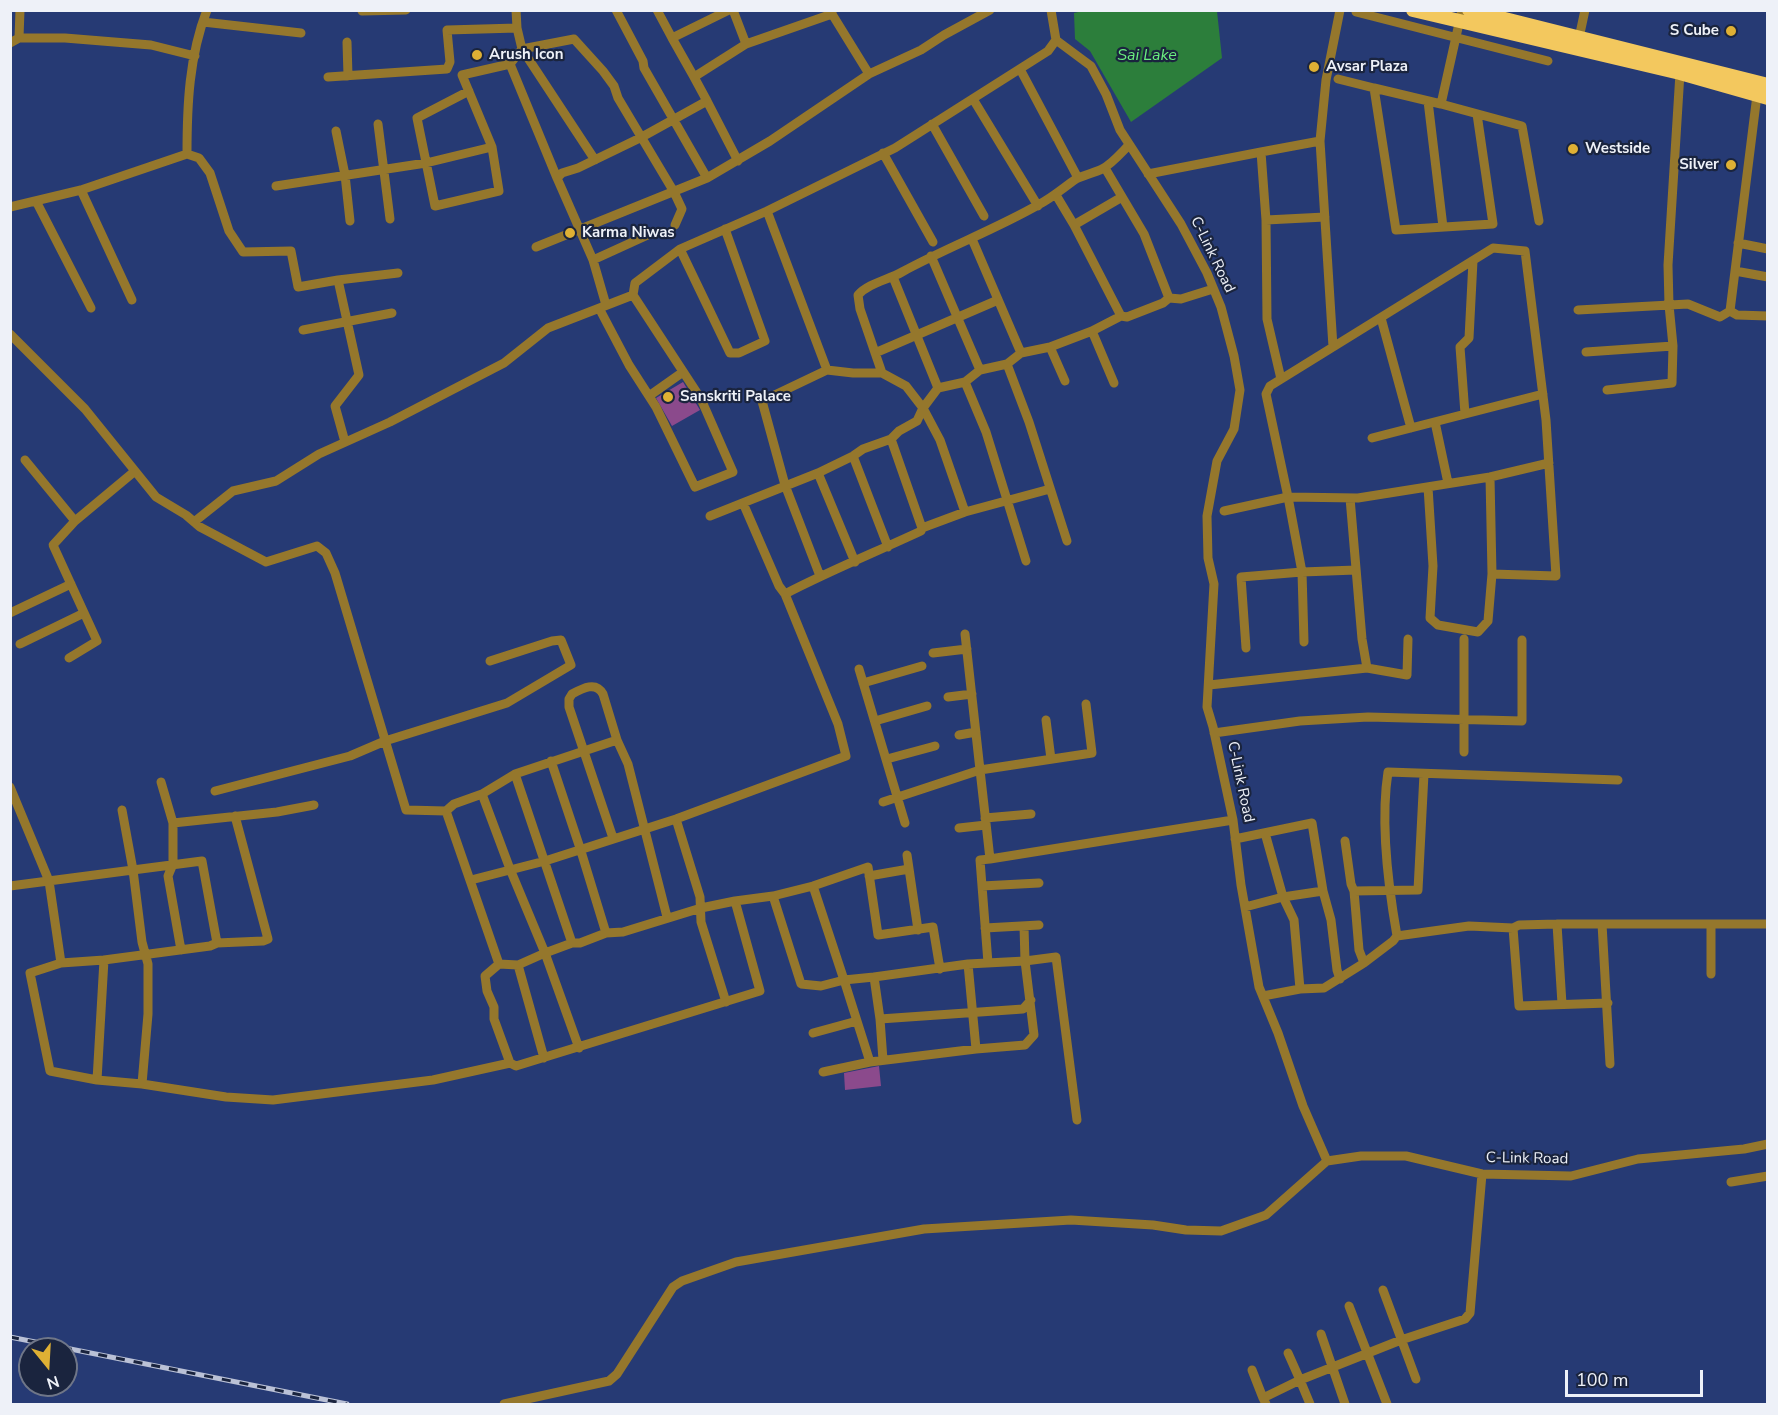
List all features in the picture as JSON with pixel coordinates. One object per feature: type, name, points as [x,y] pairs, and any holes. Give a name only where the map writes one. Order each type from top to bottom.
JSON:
[{"type":"highway","points":[[1413,10],[1461,16],[1680,73],[1762,97]]},
{"type":"highway","points":[[1469,10],[1767,85]]},
{"type":"street","points":[[21,10],[15,40],[65,38],[151,45],[195,56]]},
{"type":"street","points":[[187,154],[188,102],[195,56],[207,10]]},
{"type":"street","points":[[360,22],[362,11],[406,10]]},
{"type":"street","points":[[516,10],[522,49],[595,160]]},
{"type":"street","points":[[616,10],[643,61],[644,68],[707,178]]},
{"type":"street","points":[[657,10],[738,160]]},
{"type":"street","points":[[672,39],[710,15],[731,10],[746,44]]},
{"type":"street","points":[[536,247],[707,178],[780,135],[870,74],[921,50],[990,10]]},
{"type":"street","points":[[510,64],[593,260],[602,307],[629,365],[656,407],[695,487],[733,472],[701,399],[633,295],[635,283],[680,249],[767,211],[883,153],[1048,51],[1056,40],[1051,10]]},
{"type":"street","points":[[1333,347],[1320,141],[1326,80],[1340,10]]},
{"type":"street","points":[[1579,38],[1585,10]]},
{"type":"street","points":[[694,77],[746,44],[832,12],[870,74]]},
{"type":"street","points":[[1356,12],[1548,61]]},
{"type":"street","points":[[1441,104],[1461,16]]},
{"type":"street","points":[[203,22],[301,33]]},
{"type":"street","points":[[328,77],[447,69],[450,62],[447,30],[517,28]]},
{"type":"street","points":[[469,91],[417,118],[435,206],[499,191],[492,147],[469,91],[462,75],[510,64],[522,49],[574,39],[614,86],[640,138],[675,192],[682,209],[675,225]]},
{"type":"street","name":"C-Link Road","points":[[1056,40],[1091,66],[1106,94],[1120,130],[1181,224],[1207,273],[1221,307],[1234,356],[1240,390],[1234,429],[1217,461],[1207,516],[1208,558],[1214,584],[1207,707],[1233,820],[1259,987],[1278,1033],[1303,1106],[1327,1161],[1362,1156],[1406,1156],[1482,1174],[1571,1176],[1638,1159],[1744,1149],[1767,1144]]},
{"type":"street","points":[[347,42],[348,76]]},
{"type":"street","points":[[1020,69],[1078,178]]},
{"type":"street","points":[[1607,390],[1672,383],[1673,346],[1668,265],[1680,73]]},
{"type":"street","points":[[1338,79],[1522,126],[1539,221]]},
{"type":"street","points":[[1374,88],[1396,230],[1493,224],[1477,114]]},
{"type":"street","points":[[1730,311],[1738,243],[1762,97]]},
{"type":"street","points":[[973,99],[1038,206]]},
{"type":"street","points":[[557,178],[562,173],[578,168],[640,138],[708,101]]},
{"type":"street","points":[[1428,101],[1443,227]]},
{"type":"street","points":[[378,124],[390,219]]},
{"type":"street","points":[[932,124],[984,216]]},
{"type":"street","points":[[336,131],[345,176],[350,221]]},
{"type":"street","points":[[1148,174],[1320,141]]},
{"type":"street","points":[[882,373],[860,309],[858,295],[867,287],[893,277],[931,256],[972,239],[1038,206],[1078,178],[1105,168],[1130,145]]},
{"type":"street","points":[[276,186],[426,163],[492,147]]},
{"type":"street","points":[[1261,152],[1266,220],[1267,319],[1281,379]]},
{"type":"street","points":[[883,153],[933,242]]},
{"type":"street","points":[[10,207],[81,190],[187,154],[199,158],[210,173],[229,231],[243,252],[291,251],[298,287],[398,273]]},
{"type":"street","points":[[1105,168],[1144,234],[1169,298]]},
{"type":"street","points":[[81,190],[132,300]]},
{"type":"street","points":[[1056,195],[1121,316]]},
{"type":"street","points":[[1074,225],[1122,197]]},
{"type":"street","points":[[36,201],[91,308]]},
{"type":"street","points":[[767,211],[827,370]]},
{"type":"street","points":[[1266,220],[1325,217]]},
{"type":"street","points":[[680,249],[730,353],[739,353],[765,341],[725,229]]},
{"type":"street","points":[[593,260],[650,234]]},
{"type":"street","points":[[972,239],[1021,353]]},
{"type":"street","points":[[1738,243],[1767,249]]},
{"type":"street","points":[[1304,642],[1302,572],[1266,394],[1270,386],[1493,248],[1525,251],[1549,463],[1556,576],[1492,574]]},
{"type":"street","points":[[931,256],[980,370]]},
{"type":"street","points":[[1465,414],[1460,347],[1468,338],[1473,261]]},
{"type":"street","points":[[1735,271],[1767,277]]},
{"type":"street","points":[[893,277],[938,388]]},
{"type":"street","points":[[338,280],[358,375],[335,406],[345,442]]},
{"type":"street","points":[[710,516],[854,456],[863,448],[891,439],[899,431],[917,421],[923,408],[938,388],[965,382],[980,370],[1007,364],[1021,353],[1050,347],[1092,331],[1121,316],[1127,317],[1163,303],[1169,298],[1181,299],[1213,289]]},
{"type":"street","points":[[194,522],[233,491],[276,481],[319,454],[390,422],[504,363],[548,328],[633,295]]},
{"type":"street","points":[[875,353],[998,300]]},
{"type":"street","points":[[1578,310],[1688,304],[1720,317],[1730,311]]},
{"type":"street","points":[[1730,311],[1737,315],[1767,316]]},
{"type":"street","points":[[303,330],[392,313]]},
{"type":"street","points":[[1381,318],[1411,428]]},
{"type":"street","points":[[1092,331],[1114,383]]},
{"type":"street","points":[[10,334],[85,409],[156,497],[186,515],[200,527],[266,562],[317,546],[326,553],[335,573],[406,810],[446,810],[454,804],[482,794],[515,774],[618,740]]},
{"type":"street","points":[[1586,351],[1673,346]]},
{"type":"street","points":[[1050,347],[1065,381]]},
{"type":"street","points":[[1007,364],[1029,422],[1067,541]]},
{"type":"street","points":[[820,576],[785,485],[762,402],[827,370],[882,373],[906,386],[923,408],[940,440],[966,512]]},
{"type":"street","points":[[649,396],[683,372]]},
{"type":"street","points":[[965,382],[986,432],[1026,561]]},
{"type":"street","points":[[1372,438],[1542,394]]},
{"type":"street","points":[[1435,422],[1448,483]]},
{"type":"street","points":[[891,439],[922,528]]},
{"type":"street","points":[[854,456],[888,547]]},
{"type":"street","points":[[25,460],[75,521]]},
{"type":"street","points":[[1224,510],[1288,497],[1350,498],[1428,487],[1490,477],[1549,463]]},
{"type":"street","points":[[69,658],[97,641],[53,545],[75,521],[135,471]]},
{"type":"street","points":[[818,472],[855,562]]},
{"type":"street","points":[[1428,487],[1433,566],[1430,618],[1438,625],[1478,632],[1488,621],[1492,574],[1490,477]]},
{"type":"street","points":[[785,594],[820,576],[888,547],[921,531],[922,528],[966,512],[1050,489]]},
{"type":"street","points":[[1350,498],[1362,639],[1367,668]]},
{"type":"street","points":[[471,880],[544,861],[676,819],[846,756],[838,724],[785,594],[779,586],[743,503]]},
{"type":"street","points":[[1246,648],[1241,577],[1356,570]]},
{"type":"street","points":[[10,613],[71,584]]},
{"type":"street","points":[[20,644],[84,613]]},
{"type":"street","points":[[965,634],[990,859]]},
{"type":"street","points":[[1209,685],[1367,668],[1407,675],[1408,639]]},
{"type":"street","points":[[1464,639],[1464,752]]},
{"type":"street","points":[[215,790],[321,765],[385,741],[507,703],[571,665],[561,640],[490,661]]},
{"type":"street","points":[[1214,733],[1300,721],[1368,717],[1522,721],[1522,640]]},
{"type":"street","points":[[933,653],[967,649]]},
{"type":"street","points":[[863,683],[922,666]]},
{"type":"street","points":[[859,669],[905,823]]},
{"type":"street","points":[[613,838],[569,707],[572,694],[588,687],[600,688],[628,764],[667,917]]},
{"type":"street","points":[[948,697],[972,694]]},
{"type":"street","points":[[883,802],[980,770],[1092,753],[1086,704]]},
{"type":"street","points":[[875,721],[927,706]]},
{"type":"street","points":[[1046,720],[1052,759]]},
{"type":"street","points":[[959,735],[976,732]]},
{"type":"street","points":[[887,759],[935,746]]},
{"type":"street","points":[[551,761],[606,933]]},
{"type":"street","points":[[1397,936],[1389,890],[1384,795],[1388,772],[1618,780]]},
{"type":"street","points":[[515,774],[572,944]]},
{"type":"street","points":[[1354,891],[1418,890],[1424,774]]},
{"type":"street","points":[[161,782],[173,823],[173,864],[168,876],[181,950]]},
{"type":"street","points":[[10,787],[49,881],[61,963]]},
{"type":"street","points":[[482,794],[510,870],[545,953],[579,1048]]},
{"type":"street","points":[[173,823],[277,812],[314,805]]},
{"type":"street","points":[[122,810],[133,870],[142,942],[148,964],[148,1014],[141,1084]]},
{"type":"street","points":[[446,810],[499,964]]},
{"type":"street","points":[[959,828],[1031,814]]},
{"type":"street","points":[[236,816],[268,939],[217,943],[210,946],[104,960],[61,963],[30,973],[50,1071],[97,1080],[226,1097],[273,1100],[433,1080],[510,1063],[516,1066],[760,991],[735,901]]},
{"type":"street","points":[[676,819],[699,897],[701,922],[726,1002]]},
{"type":"street","points":[[988,963],[980,860],[1233,820]]},
{"type":"street","points":[[1235,839],[1312,823],[1323,891],[1331,920],[1336,970],[1340,979]]},
{"type":"street","points":[[1265,833],[1283,897],[1294,920],[1300,989]]},
{"type":"street","points":[[1345,841],[1354,891],[1359,950],[1364,963]]},
{"type":"street","points":[[907,855],[918,930]]},
{"type":"street","points":[[10,886],[202,861],[217,943]]},
{"type":"street","points":[[510,1063],[494,1019],[494,1007],[487,991],[485,976],[499,964],[518,965],[545,953],[606,933],[623,932],[701,908],[772,896],[813,886],[868,867],[878,935],[933,927],[940,969]]},
{"type":"street","points":[[869,876],[909,869]]},
{"type":"street","points":[[982,886],[1039,883]]},
{"type":"street","points":[[813,886],[870,1062]]},
{"type":"street","points":[[1245,908],[1283,897],[1323,891]]},
{"type":"street","points":[[772,896],[801,984],[821,986],[844,980],[968,964],[1056,957],[1077,1120]]},
{"type":"street","points":[[1263,996],[1300,989],[1324,988],[1364,963],[1397,936],[1469,926],[1513,928],[1557,924],[1767,924]]},
{"type":"street","points":[[1557,924],[1562,1004]]},
{"type":"street","points":[[1602,924],[1610,1064]]},
{"type":"street","points":[[985,928],[1039,925]]},
{"type":"street","points":[[1711,925],[1711,974]]},
{"type":"street","points":[[823,1072],[883,1060],[1026,1045],[1034,1035],[1025,961],[1024,926]]},
{"type":"street","points":[[1513,928],[1519,1006],[1608,1003]]},
{"type":"street","points":[[97,1080],[104,960]]},
{"type":"street","points":[[968,964],[976,1049]]},
{"type":"street","points":[[518,965],[544,1058]]},
{"type":"street","points":[[874,977],[883,1060]]},
{"type":"street","points":[[880,1019],[1023,1009],[1031,999]]},
{"type":"street","points":[[813,1033],[857,1022]]},
{"type":"street","points":[[504,1404],[609,1381],[617,1374],[673,1287],[682,1281],[736,1262],[935,1228],[1071,1220],[1221,1231],[1266,1215],[1327,1161]]},
{"type":"street","points":[[1252,1370],[1265,1401],[1300,1380],[1401,1340],[1465,1318],[1470,1313],[1482,1174]]},
{"type":"street","points":[[1731,1182],[1767,1176]]},
{"type":"street","points":[[1383,1290],[1416,1379]]},
{"type":"street","points":[[1349,1306],[1387,1404]]},
{"type":"street","points":[[1321,1334],[1345,1404]]},
{"type":"street","points":[[1288,1353],[1310,1404]]},
{"type":"shaded area","points":[[683,382],[700,410],[672,426],[656,398]]},
{"type":"shaded area","points":[[879,1066],[881,1086],[845,1090],[844,1073]]},
{"type":"water","name":"Sai Lake","points":[[1083,11],[1217,11],[1222,58],[1131,122],[1090,51],[1075,39],[1074,13]]},
{"type":"railway","points":[[10,1337],[347,1404]]},
{"type":"place","name":"S Cube","points":[[1731,31]]},
{"type":"place","name":"Arush Icon","points":[[477,55]]},
{"type":"place","name":"Avsar Plaza","points":[[1314,67]]},
{"type":"place","name":"Westside","points":[[1573,149]]},
{"type":"place","name":"Silver","points":[[1731,165]]},
{"type":"place","name":"Karma Niwas","points":[[570,233]]},
{"type":"place","name":"Sanskriti Palace","points":[[668,397]]}]
